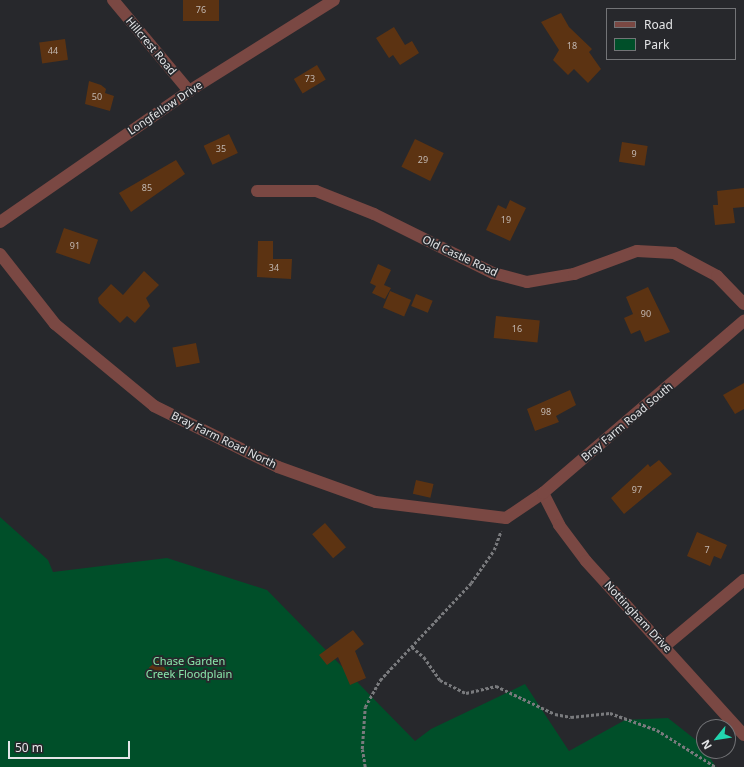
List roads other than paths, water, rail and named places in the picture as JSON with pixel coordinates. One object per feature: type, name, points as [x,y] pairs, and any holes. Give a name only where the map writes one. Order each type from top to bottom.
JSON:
[{"type":"street","name":"Hillcrest Road","points":[[113,0],[189,92]]},
{"type":"street","name":"Longfellow Drive","points":[[0,222],[189,92],[334,0]]},
{"type":"street","name":"Old Castle Road","points":[[257,191],[316,191],[374,214],[493,273],[528,282],[574,274],[636,251],[674,253],[717,276],[744,304]]},
{"type":"street","name":"Bray Farm Road North","points":[[0,254],[55,324],[154,406],[278,467],[376,502],[506,518]]},
{"type":"street","name":"Bray Farm Road South","points":[[506,518],[543,493],[744,321]]},
{"type":"street","name":"Nottingham Drive","points":[[543,493],[559,525],[586,561],[665,646],[744,735]]},
{"type":"street","points":[[665,646],[744,580]]},
{"type":"park label","name":"Chase Garden Creek Floodplain","points":[[189,668]]}]
